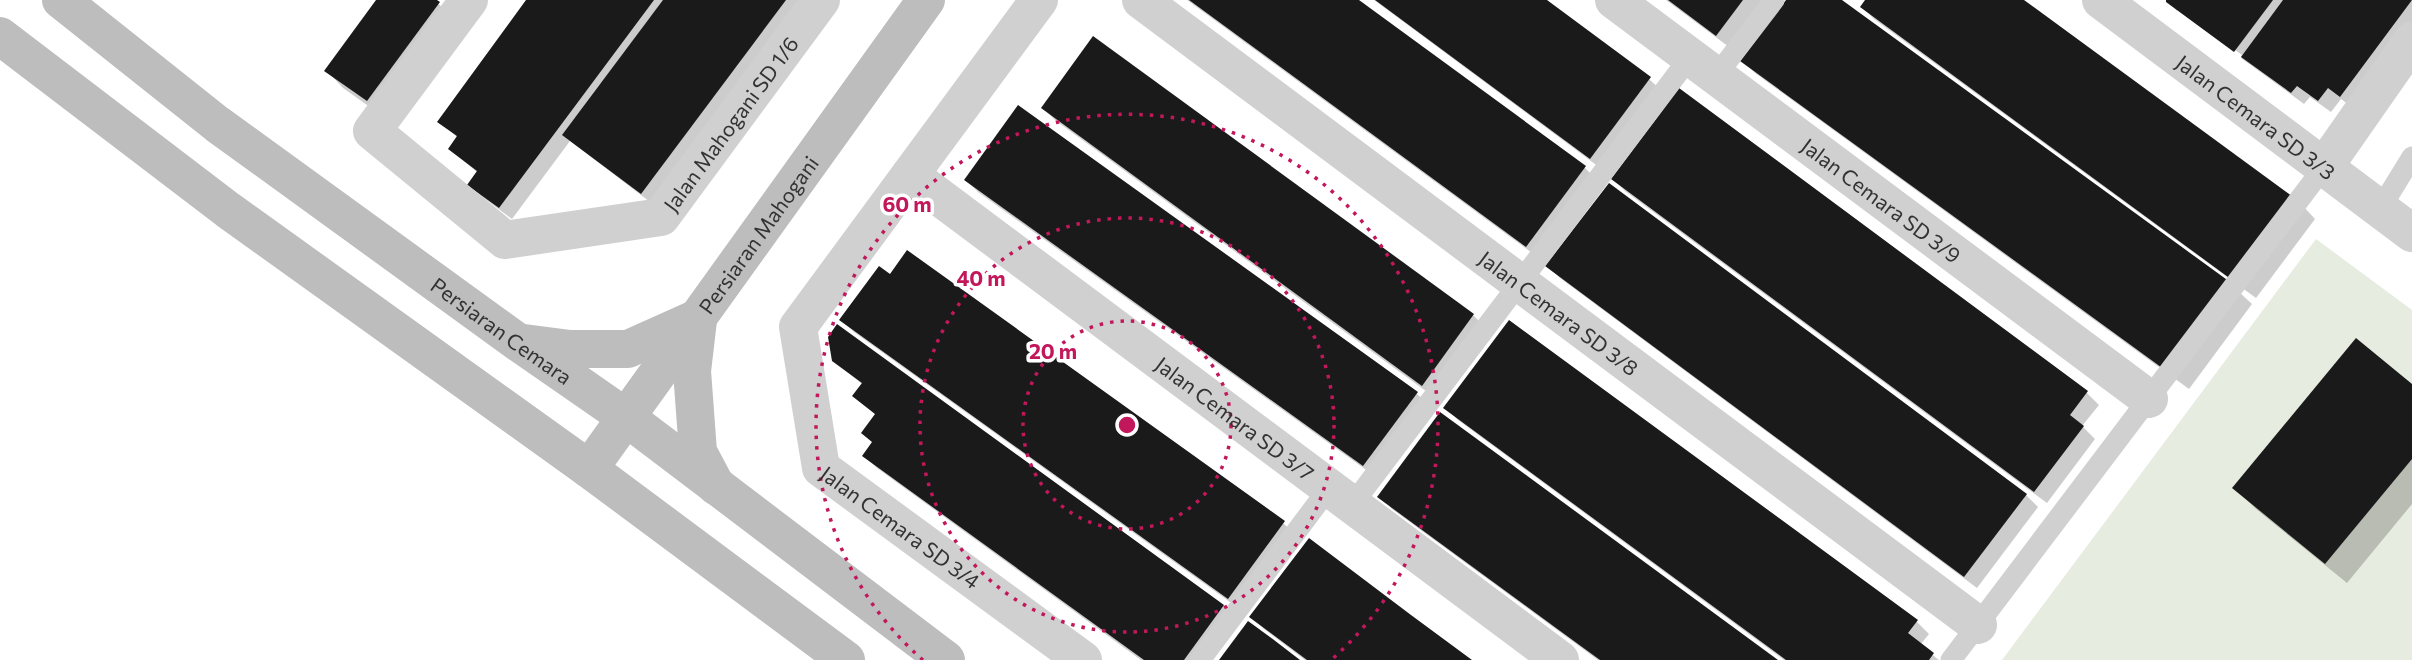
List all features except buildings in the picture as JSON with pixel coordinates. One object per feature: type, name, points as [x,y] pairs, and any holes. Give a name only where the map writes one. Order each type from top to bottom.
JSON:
[{"type":"main road","name":"Persiaran Cemara","points":[[61,0],[217,124],[627,418],[946,660]]},
{"type":"main road","name":"Persiaran Mahogani","points":[[589,469],[926,0]]},
{"type":"main road","points":[[0,36],[228,210],[589,469],[846,660]]},
{"type":"main road","points":[[519,342],[570,349],[628,349],[698,318]]},
{"type":"main road","points":[[698,318],[692,371],[698,452],[716,487]]},
{"type":"street","name":"Jalan Mahogani SD 1/6","points":[[469,0],[372,131],[505,240],[661,217],[821,0]]},
{"type":"street","name":"Jalan Cemara SD 3/4","points":[[1039,0],[798,327],[821,468],[1083,660]]},
{"type":"street","name":"Jalan Cemara SD 3/8","points":[[1141,0],[1978,625]]},
{"type":"street","name":"Jalan Cemara SD 3/9","points":[[1614,0],[2149,399]]},
{"type":"street","name":"Jalan Cemara SD 3/3","points":[[2101,0],[2412,233]]},
{"type":"street","points":[[2324,167],[2412,41]]},
{"type":"street","name":"Jalan Cemara SD 3/7","points":[[910,175],[1560,660]]},
{"type":"lane","points":[[1200,660],[1703,67],[1774,0]]},
{"type":"lane","points":[[2380,209],[2412,157]]},
{"type":"lane","points":[[1951,660],[2324,167]]},
{"type":"shaded area","points":[[2316,239],[2412,310],[2412,660],[2002,660]]}]
